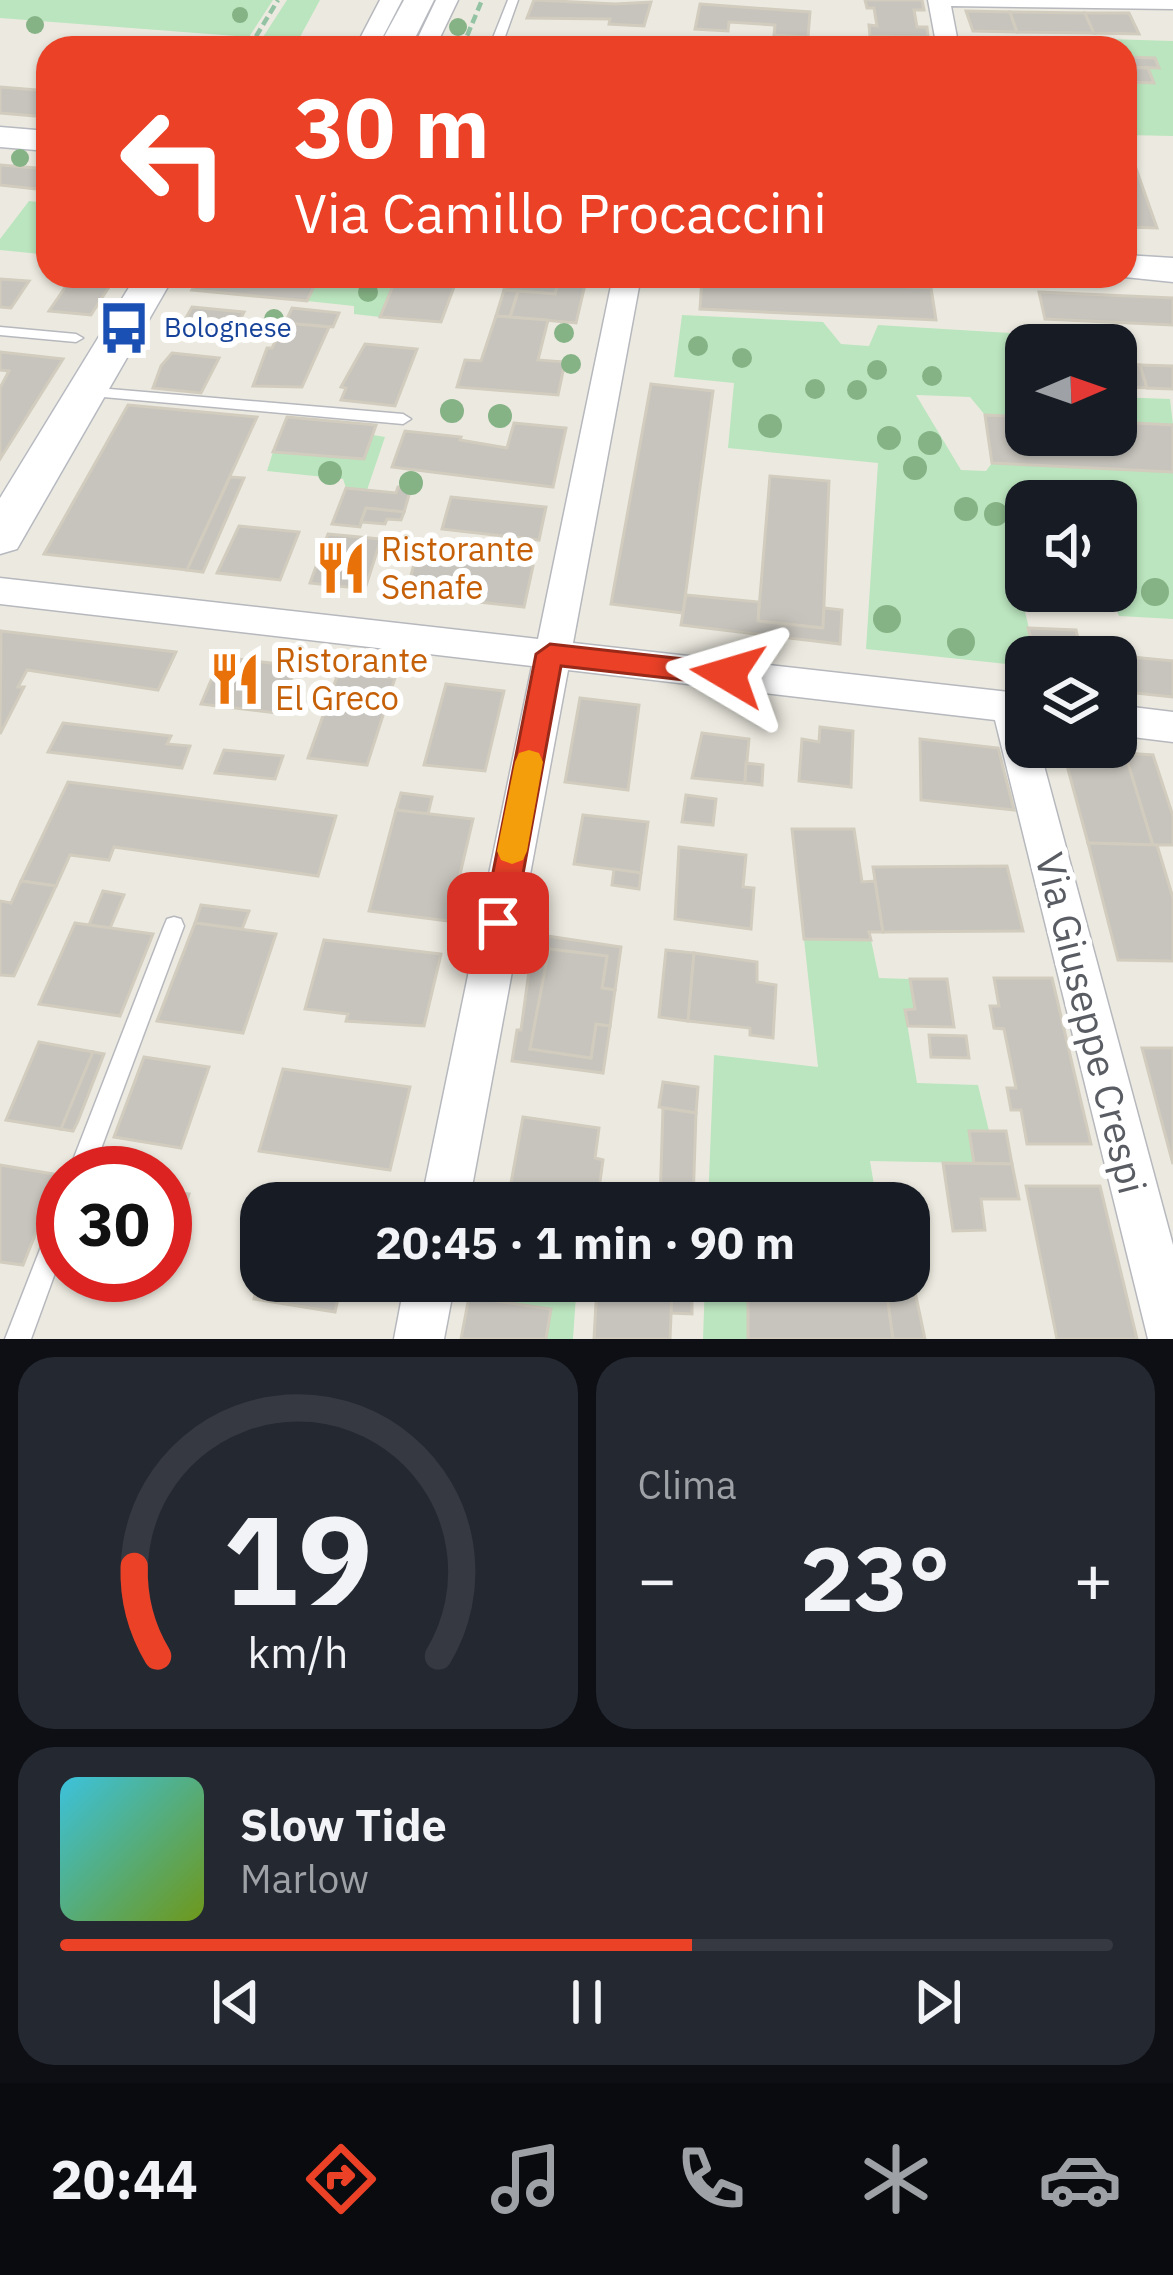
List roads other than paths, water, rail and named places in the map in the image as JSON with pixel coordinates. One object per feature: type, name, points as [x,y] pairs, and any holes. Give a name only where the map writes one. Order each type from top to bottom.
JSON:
[{"type":"street","points":[[372,36],[391,0]]},
{"type":"street","points":[[400,36],[419,0]]},
{"type":"street","points":[[430,36],[447,0]]},
{"type":"street","points":[[939,0],[946,36]]},
{"type":"street","points":[[954,0],[1173,3]]},
{"type":"street","points":[[0,137],[36,140]]},
{"type":"street","points":[[1137,268],[1173,270]]},
{"type":"street","points":[[0,537],[148,288]]},
{"type":"street","points":[[449,1182],[625,288]]},
{"type":"street","points":[[0,591],[1005,706]]},
{"type":"street","points":[[1137,723],[1173,727]]},
{"type":"street","name":"Via Giuseppe Crespi","points":[[1033,768],[1173,1339]]},
{"type":"street","points":[[419,1339],[426,1302]]},
{"type":"lane","points":[[500,36],[513,0]]},
{"type":"lane","points":[[0,331],[76,338]]},
{"type":"lane","points":[[86,392],[403,419]]},
{"type":"lane","points":[[90,1146],[174,926]]},
{"type":"lane","points":[[17,1339],[36,1289]]},
{"type":"place","name":"Bolognese","points":[[124,328]]},
{"type":"place","name":"Ristorante Senafe","points":[[341,568]]},
{"type":"place","name":"Ristorante El Greco","points":[[235,679]]}]
